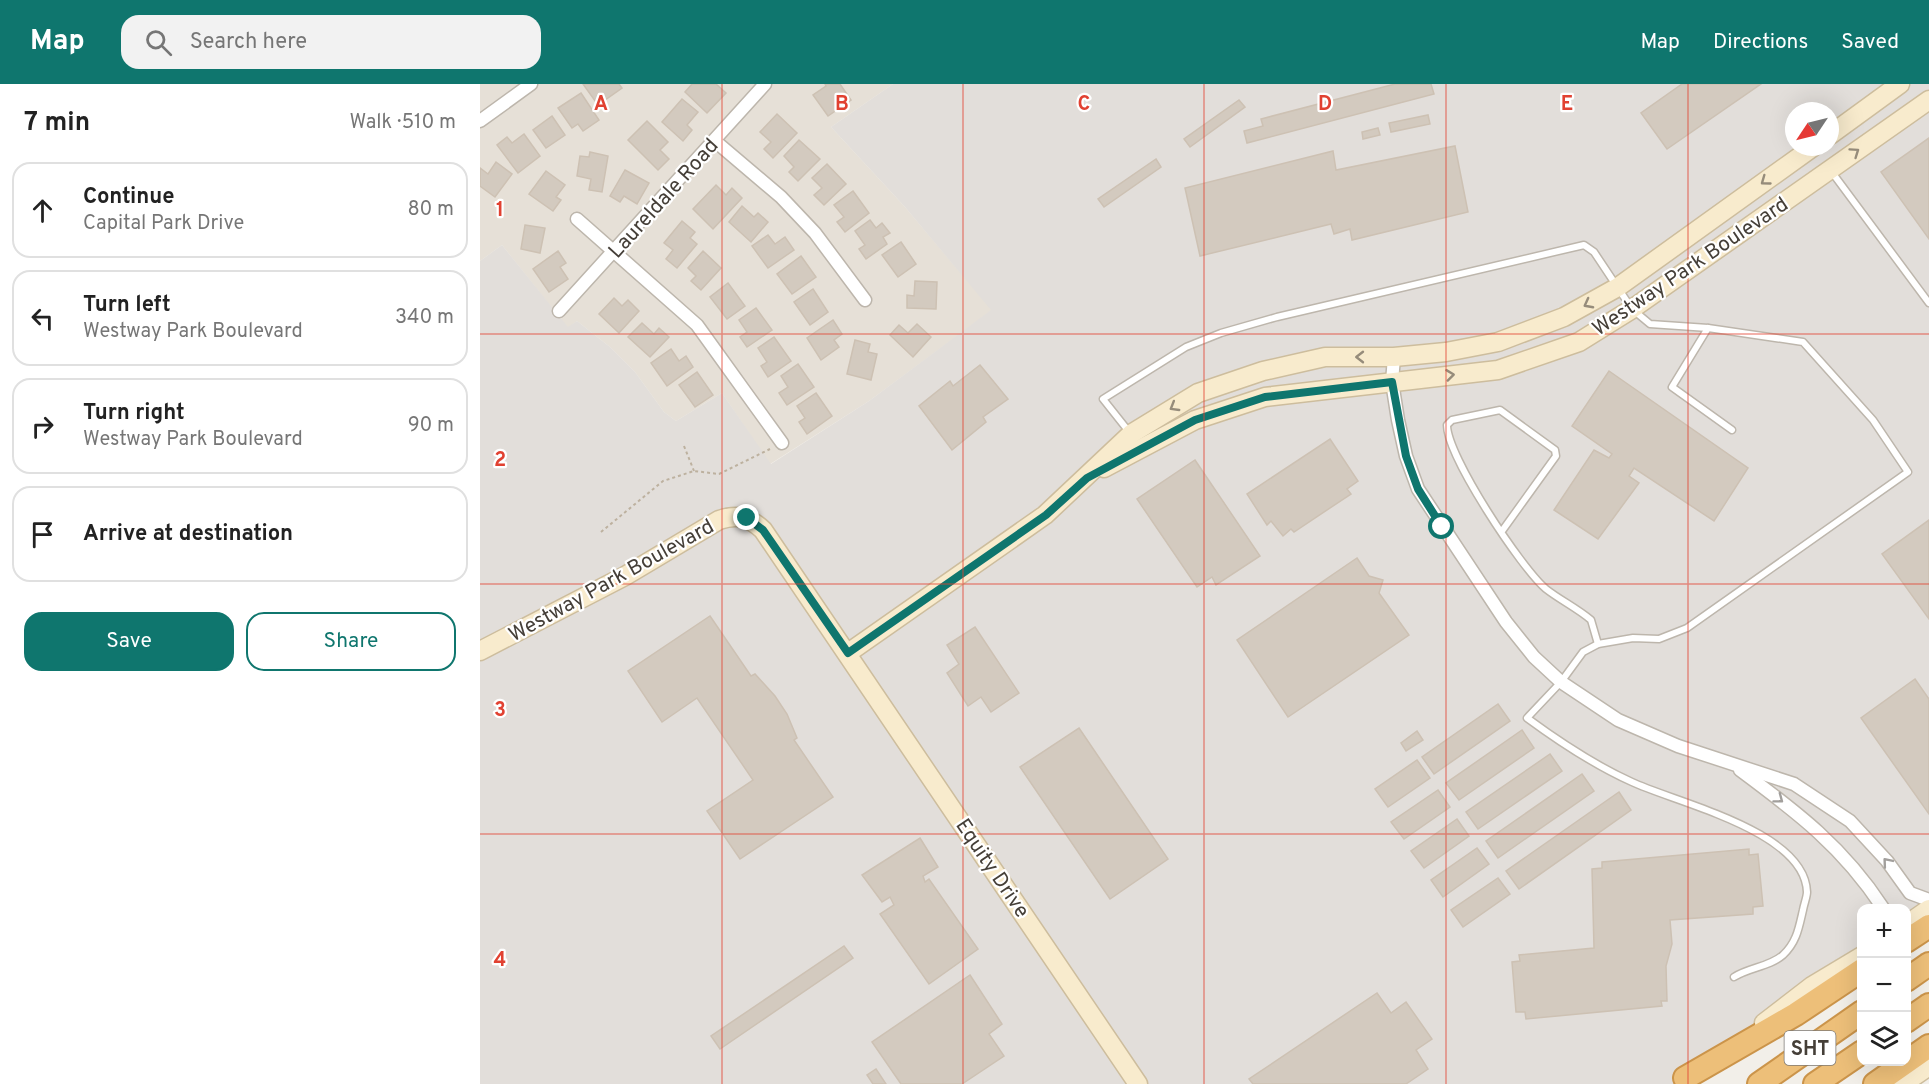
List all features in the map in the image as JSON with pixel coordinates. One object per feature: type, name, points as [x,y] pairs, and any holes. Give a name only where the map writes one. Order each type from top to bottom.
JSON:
[{"type":"highway","points":[[1911,938],[1929,926]]},
{"type":"highway","points":[[1911,977],[1929,964]]},
{"type":"highway","points":[[1680,1081],[1796,1014],[1857,973]]},
{"type":"highway","points":[[1911,1018],[1929,1005]]},
{"type":"highway","name":"SHT","points":[[1759,1084],[1857,1015]]},
{"type":"highway","points":[[1875,1084],[1929,1046]]},
{"type":"highway","name":"SHT","points":[[1815,1084],[1857,1055]]},
{"type":"street","points":[[480,121],[531,84]]},
{"type":"street","points":[[1839,128],[1900,84]]},
{"type":"street","name":"Laureldale Road","points":[[559,311],[715,141],[762,85]]},
{"type":"street","name":"Westway Park Boulevard","points":[[1087,478],[1195,420],[1265,397],[1498,370],[1579,342],[1632,309],[1929,100]]},
{"type":"street","points":[[715,141],[781,197],[808,226],[865,300]]},
{"type":"street","name":"Westway Park Boulevard","points":[[480,651],[564,610],[719,520],[734,515],[747,518],[763,530],[848,653],[1046,515],[1131,434],[1198,393],[1263,371],[1325,357],[1394,357],[1446,352],[1498,342],[1564,317],[1618,287],[1800,156]]},
{"type":"street","points":[[577,219],[697,325],[782,443]]},
{"type":"street","points":[[1394,357],[1392,382],[1406,456],[1418,489],[1506,622],[1534,657],[1561,682],[1618,720],[1678,746],[1794,784],[1850,821],[1887,861],[1910,893],[1929,900]]},
{"type":"street","name":"Equity Drive","points":[[848,653],[1138,1084]]},
{"type":"street","points":[[1732,764],[1784,802],[1832,842],[1865,880],[1880,904]]},
{"type":"street","points":[[1911,922],[1929,909]]},
{"type":"street","points":[[1680,1081],[1812,986],[1859,958]]},
{"type":"street","points":[[1903,1084],[1929,1066]]},
{"type":"lane","points":[[1830,170],[1929,303]]},
{"type":"lane","points":[[1131,434],[1103,399],[1186,347],[1221,333],[1277,317],[1584,245],[1594,252],[1632,309],[1650,324],[1708,328],[1803,342],[1873,420],[1908,472],[1687,628],[1659,639],[1633,638],[1598,644],[1583,652],[1561,682],[1527,718],[1564,746],[1600,767],[1635,784],[1746,826],[1787,852],[1800,872],[1807,891],[1796,940],[1783,955],[1768,965],[1734,977]]},
{"type":"lane","points":[[1708,328],[1672,387],[1732,430]]},
{"type":"lane","points":[[1502,531],[1556,456],[1555,450],[1500,410],[1452,420],[1447,426],[1447,436],[1463,473],[1502,531],[1535,578],[1546,589],[1591,620],[1595,627],[1598,644]]},
{"type":"path","points":[[600,531],[663,481],[694,471],[720,474],[782,443]]},
{"type":"path","points":[[684,446],[694,471]]},
{"type":"shaded area","points":[[480,84],[893,84],[831,127],[905,207],[992,310],[869,401],[770,464],[722,393],[676,421],[664,412],[635,372],[610,347],[577,321],[568,328],[502,245],[480,261]]},
{"type":"shaded area","points":[[893,84],[1929,84],[1929,909],[1911,922],[1911,904],[1857,904],[1857,959],[1676,1084],[480,1084],[480,261],[502,245],[568,327],[577,321],[610,347],[635,372],[664,412],[676,421],[722,393],[771,464],[869,401],[991,310],[905,207],[831,127]]},
{"type":"building","points":[[583,84],[619,84],[622,88],[598,105]]},
{"type":"building","points":[[692,84],[716,84],[726,93],[707,113],[685,92]]},
{"type":"building","points":[[825,84],[840,84],[851,100],[828,116],[813,95],[826,86]]},
{"type":"building","points":[[1395,84],[1431,84],[1434,94],[1247,143],[1244,131],[1263,126],[1261,119]]},
{"type":"building","points":[[1682,84],[1761,84],[1667,149],[1641,113]]},
{"type":"building","points":[[581,93],[599,120],[583,131],[578,124],[572,128],[558,108]]},
{"type":"building","points":[[682,99],[698,112],[687,125],[692,130],[683,141],[662,122]]},
{"type":"building","points":[[1239,100],[1245,107],[1190,147],[1184,139]]},
{"type":"building","points":[[777,114],[797,133],[773,158],[764,149],[771,142],[760,132]]},
{"type":"building","points":[[1428,115],[1430,124],[1391,132],[1389,123]]},
{"type":"building","points":[[552,116],[565,135],[546,148],[533,130]]},
{"type":"building","points":[[647,121],[668,142],[660,150],[669,159],[658,170],[628,140]]},
{"type":"building","points":[[1378,128],[1380,135],[1363,139],[1362,132]]},
{"type":"building","points":[[524,134],[540,156],[518,173],[497,145],[507,137],[512,143]]},
{"type":"building","points":[[1929,138],[1929,239],[1881,172]]},
{"type":"building","points":[[799,140],[820,159],[798,181],[789,172],[794,167],[784,156]]},
{"type":"building","points":[[1455,146],[1468,212],[1352,240],[1350,229],[1334,234],[1331,224],[1200,256],[1185,188],[1333,151],[1336,170]]},
{"type":"building","points":[[590,152],[608,156],[602,192],[589,190],[591,179],[577,176],[580,156],[589,157]]},
{"type":"building","points":[[1156,159],[1161,167],[1104,207],[1098,199]]},
{"type":"building","points":[[496,162],[512,174],[495,197],[480,186],[480,168],[488,174]]},
{"type":"building","points":[[827,164],[846,184],[824,205],[814,195],[822,188],[812,178]]},
{"type":"building","points":[[625,170],[649,183],[637,204],[624,196],[620,202],[610,196]]},
{"type":"building","points":[[546,171],[565,185],[556,197],[561,200],[553,211],[529,194]]},
{"type":"building","points":[[716,185],[726,195],[732,188],[742,198],[713,229],[693,209]]},
{"type":"building","points":[[853,191],[869,213],[845,232],[837,222],[844,217],[834,205]]},
{"type":"building","points":[[742,206],[754,217],[758,213],[768,222],[751,242],[729,222]]},
{"type":"building","points":[[870,220],[876,228],[882,223],[890,233],[883,237],[887,244],[866,259],[859,249],[865,245],[855,231]]},
{"type":"building","points":[[682,221],[695,232],[690,238],[697,244],[677,268],[666,259],[673,250],[664,243]]},
{"type":"building","points":[[525,225],[545,228],[540,253],[521,249]]},
{"type":"building","points":[[768,235],[775,244],[785,237],[794,250],[768,268],[752,246]]},
{"type":"building","points":[[901,242],[916,264],[898,277],[882,255]]},
{"type":"building","points":[[558,251],[566,263],[560,267],[568,279],[549,292],[533,269]]},
{"type":"building","points":[[703,251],[721,268],[701,290],[691,281],[696,276],[688,268]]},
{"type":"building","points":[[801,256],[816,277],[792,294],[777,274]]},
{"type":"building","points":[[915,281],[937,282],[936,309],[907,308],[907,295],[914,296]]},
{"type":"building","points":[[728,283],[745,306],[727,319],[710,297]]},
{"type":"building","points":[[813,289],[828,312],[810,325],[794,302]]},
{"type":"building","points":[[614,298],[622,306],[628,300],[639,311],[619,333],[599,314]]},
{"type":"building","points":[[756,308],[772,330],[747,347],[740,337],[747,332],[739,320]]},
{"type":"building","points":[[833,320],[842,334],[834,340],[839,347],[821,360],[807,338]]},
{"type":"building","points":[[642,323],[654,334],[659,328],[669,337],[650,357],[628,337]]},
{"type":"building","points":[[917,324],[931,337],[913,357],[890,335],[899,325],[908,333]]},
{"type":"building","points":[[774,337],[791,361],[768,377],[761,366],[767,362],[758,348]]},
{"type":"building","points":[[855,340],[870,344],[868,352],[877,354],[871,380],[847,374]]},
{"type":"building","points":[[671,349],[679,361],[686,356],[693,367],[667,386],[651,363]]},
{"type":"building","points":[[798,364],[814,387],[787,405],[779,393],[788,387],[781,376]]},
{"type":"building","points":[[980,365],[1008,399],[983,417],[986,422],[952,450],[919,406],[950,381],[953,386]]},
{"type":"building","points":[[1609,371],[1748,468],[1714,521],[1634,468],[1629,476],[1639,483],[1598,539],[1554,510],[1594,450],[1609,458],[1612,454],[1572,426]]},
{"type":"building","points":[[697,372],[713,395],[695,407],[679,385]]},
{"type":"building","points":[[816,393],[832,416],[807,434],[799,422],[805,418],[797,406]]},
{"type":"building","points":[[1330,439],[1358,481],[1347,489],[1351,494],[1294,532],[1291,529],[1283,536],[1271,521],[1267,525],[1247,494]]},
{"type":"building","points":[[1195,460],[1260,556],[1216,585],[1212,577],[1197,587],[1137,499]]},
{"type":"building","points":[[1929,520],[1929,619],[1882,554]]},
{"type":"building","points":[[1357,558],[1369,576],[1383,580],[1379,593],[1409,635],[1288,717],[1237,640]]},
{"type":"building","points":[[710,616],[751,676],[755,674],[775,696],[787,714],[797,738],[794,740],[833,797],[740,859],[707,811],[753,780],[697,698],[662,722],[628,671]]},
{"type":"building","points":[[975,627],[1019,693],[991,712],[981,697],[968,706],[947,673],[959,664],[947,645]]},
{"type":"building","points":[[1915,679],[1929,699],[1929,814],[1861,718]]},
{"type":"building","points":[[1498,704],[1510,721],[1434,774],[1422,757]]},
{"type":"building","points":[[1079,728],[1168,859],[1110,899],[1020,767]]},
{"type":"building","points":[[1522,730],[1534,748],[1459,800],[1446,783]]},
{"type":"building","points":[[1417,731],[1423,740],[1406,751],[1401,743]]},
{"type":"building","points":[[1550,754],[1562,771],[1478,829],[1466,812]]},
{"type":"building","points":[[1417,760],[1430,778],[1388,807],[1375,789]]},
{"type":"building","points":[[1582,774],[1594,791],[1498,858],[1486,841]]},
{"type":"building","points":[[1438,790],[1450,807],[1404,839],[1391,822]]},
{"type":"building","points":[[1619,792],[1631,810],[1519,889],[1506,871]]},
{"type":"building","points":[[1457,819],[1469,836],[1424,868],[1411,851]]},
{"type":"building","points":[[920,838],[938,867],[923,876],[925,882],[929,879],[978,949],[929,984],[880,914],[894,905],[890,897],[882,902],[862,875]]},
{"type":"building","points":[[1477,848],[1489,864],[1443,897],[1431,880]]},
{"type":"building","points":[[1749,849],[1749,855],[1758,854],[1763,906],[1753,907],[1753,914],[1670,920],[1672,944],[1666,966],[1667,1001],[1661,1001],[1662,1006],[1526,1019],[1525,1012],[1516,1012],[1512,962],[1520,961],[1519,955],[1594,948],[1592,869],[1602,868],[1602,862]]},
{"type":"building","points":[[1498,878],[1510,894],[1463,927],[1451,910]]},
{"type":"building","points":[[844,946],[853,958],[720,1049],[711,1036]]},
{"type":"building","points":[[970,975],[1002,1024],[989,1034],[1004,1056],[962,1084],[901,1084],[872,1042]]},
{"type":"building","points":[[1377,993],[1391,1013],[1406,1002],[1432,1039],[1416,1050],[1428,1069],[1406,1084],[1253,1084],[1249,1079]]},
{"type":"building","points":[[876,1069],[886,1084],[873,1084],[867,1075]]},
{"type":"route","points":[[747,518],[763,530],[848,653],[1046,515],[1087,478],[1195,420],[1265,397],[1323,388],[1392,382],[1406,456],[1418,489],[1442,527]]}]
